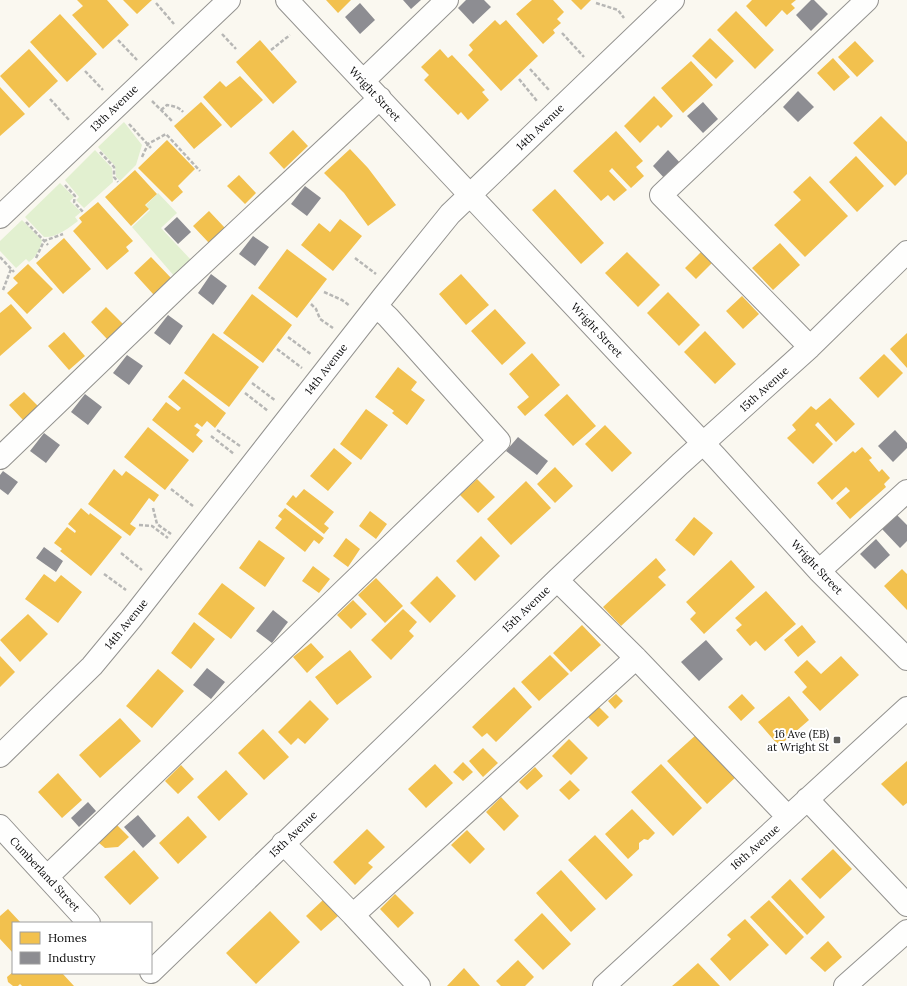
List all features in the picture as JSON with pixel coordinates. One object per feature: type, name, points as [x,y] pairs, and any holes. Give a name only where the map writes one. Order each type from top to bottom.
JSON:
[{"type":"street","name":"13th Avenue","points":[[0,217],[229,0]]},
{"type":"street","name":"Wright Street","points":[[287,0],[702,444],[716,457],[819,571],[907,659]]},
{"type":"street","points":[[363,81],[447,0]]},
{"type":"street","name":"14th Avenue","points":[[0,756],[92,666],[131,619],[376,306],[450,214],[673,0]]},
{"type":"street","points":[[810,347],[661,195],[868,0]]},
{"type":"street","points":[[0,458],[182,283],[380,98]]},
{"type":"street","name":"15th Avenue","points":[[152,970],[557,580],[702,444],[810,347],[907,252]]},
{"type":"street","points":[[47,877],[499,441],[388,317],[376,306]]},
{"type":"street","points":[[819,571],[907,491]]},
{"type":"street","points":[[557,580],[636,658],[788,817]]},
{"type":"street","points":[[353,915],[636,658]]},
{"type":"street","name":"16th Avenue","points":[[604,986],[907,708]]},
{"type":"street","points":[[807,799],[907,905]]},
{"type":"street","name":"Cumberland Street","points":[[0,826],[88,922]]},
{"type":"street","points":[[283,843],[353,915],[418,986]]},
{"type":"street","points":[[845,986],[907,931]]},
{"type":"path","points":[[156,3],[176,26]]},
{"type":"path","points":[[596,3],[618,10],[628,21]]},
{"type":"path","points":[[218,29],[236,49]]},
{"type":"path","points":[[271,50],[295,31]]},
{"type":"path","points":[[562,33],[587,60]]},
{"type":"path","points":[[118,40],[139,62]]},
{"type":"path","points":[[530,69],[552,94]]},
{"type":"path","points":[[85,71],[106,93]]},
{"type":"path","points":[[519,79],[540,105]]},
{"type":"path","points":[[148,96],[173,122]]},
{"type":"path","points":[[50,99],[73,125]]},
{"type":"path","points":[[161,110],[167,105],[181,109],[183,112]]},
{"type":"path","points":[[124,119],[151,148]]},
{"type":"path","points":[[142,157],[148,144],[166,134],[200,171]]},
{"type":"path","points":[[95,147],[114,166],[114,177],[118,182]]},
{"type":"path","points":[[61,180],[75,196],[74,202],[83,212]]},
{"type":"path","points":[[22,217],[48,245]]},
{"type":"path","points":[[36,258],[44,241],[63,234]]},
{"type":"path","points":[[0,257],[14,272]]},
{"type":"path","points":[[354,258],[379,277]]},
{"type":"path","points":[[3,290],[11,269]]},
{"type":"path","points":[[324,292],[342,300],[354,309]]},
{"type":"path","points":[[311,304],[316,309],[320,319],[337,331]]},
{"type":"path","points":[[288,337],[316,357]]},
{"type":"path","points":[[277,349],[305,371]]},
{"type":"path","points":[[252,383],[279,404]]},
{"type":"path","points":[[245,393],[271,414]]},
{"type":"path","points":[[217,430],[244,449]]},
{"type":"path","points":[[211,436],[237,457]]},
{"type":"path","points":[[171,489],[196,509]]},
{"type":"path","points":[[153,508],[157,524],[174,537]]},
{"type":"path","points":[[139,525],[152,526],[171,541]]},
{"type":"path","points":[[121,553],[145,573]]},
{"type":"path","points":[[104,574],[132,594]]},
{"type":"green space","points":[[124,122],[142,145],[136,165],[120,181],[116,177],[115,166],[98,147]]},
{"type":"green space","points":[[95,150],[112,168],[113,182],[84,208],[76,200],[79,197],[65,180]]},
{"type":"green space","points":[[60,183],[74,197],[70,201],[81,212],[75,217],[78,221],[58,234],[44,237],[25,217]]},
{"type":"green space","points":[[158,193],[177,213],[161,228],[192,261],[175,277],[132,227],[150,210],[146,205]]},
{"type":"green space","points":[[22,220],[42,240],[34,258],[29,262],[26,259],[16,268],[0,251],[0,241]]},
{"type":"building: Homes","points":[[77,0],[107,0],[129,25],[103,49],[72,15],[83,6]]},
{"type":"building: Homes","points":[[123,0],[152,0],[137,14]]},
{"type":"building: Homes","points":[[326,0],[351,0],[338,13]]},
{"type":"building: Homes","points":[[532,0],[553,0],[564,12],[557,19],[561,23],[553,30],[555,33],[543,44],[516,14]]},
{"type":"building: Homes","points":[[571,0],[591,0],[581,10]]},
{"type":"building: Homes","points":[[752,0],[796,0],[791,4],[795,8],[787,15],[782,10],[766,27],[746,6]]},
{"type":"building: Homes","points":[[736,11],[774,50],[755,69],[717,30]]},
{"type":"building: Homes","points":[[60,14],[97,54],[67,82],[30,42]]},
{"type":"building: Homes","points":[[495,20],[500,25],[506,20],[538,56],[501,91],[468,55],[473,50],[469,45]]},
{"type":"building: Homes","points":[[710,38],[734,61],[716,79],[692,56]]},
{"type":"building: Homes","points":[[260,40],[297,82],[273,104],[236,62]]},
{"type":"building: Homes","points":[[855,41],[874,61],[857,77],[838,57]]},
{"type":"building: Homes","points":[[29,49],[58,81],[29,108],[0,76]]},
{"type":"building: Homes","points":[[440,49],[448,58],[452,55],[485,90],[482,92],[489,100],[468,120],[461,112],[458,115],[424,80],[429,75],[421,67]]},
{"type":"building: Homes","points":[[833,58],[850,77],[834,91],[817,73]]},
{"type":"building: Homes","points":[[691,61],[713,85],[683,113],[661,88]]},
{"type":"building: Homes","points":[[240,76],[263,100],[231,128],[203,97],[220,81],[226,87]]},
{"type":"building: Homes","points":[[0,87],[25,114],[0,136]]},
{"type":"building: Homes","points":[[654,96],[673,116],[661,128],[658,125],[640,143],[624,126]]},
{"type":"building: Homes","points":[[201,102],[222,125],[194,149],[174,126]]},
{"type":"building: Homes","points":[[881,116],[907,142],[907,174],[895,186],[853,143]]},
{"type":"building: Homes","points":[[293,130],[308,146],[284,169],[269,153]]},
{"type":"building: Homes","points":[[616,131],[643,161],[636,167],[644,176],[631,188],[612,168],[609,171],[627,190],[614,201],[608,195],[601,201],[573,171]]},
{"type":"building: Homes","points":[[167,140],[195,169],[178,186],[183,192],[172,202],[138,168]]},
{"type":"building: Homes","points":[[350,149],[368,168],[396,205],[368,226],[344,193],[324,173]]},
{"type":"building: Homes","points":[[856,156],[884,186],[857,212],[829,182]]},
{"type":"building: Homes","points":[[135,170],[157,194],[145,205],[149,209],[131,226],[105,197]]},
{"type":"building: Homes","points":[[239,175],[256,193],[245,204],[227,186]]},
{"type":"building: Homes","points":[[810,176],[848,216],[805,257],[774,225],[801,200],[793,192]]},
{"type":"building: Homes","points":[[555,189],[604,243],[581,264],[532,210]]},
{"type":"building: Homes","points":[[98,202],[133,241],[126,247],[129,251],[107,270],[73,231],[82,222],[79,218]]},
{"type":"building: Homes","points":[[209,211],[225,228],[209,243],[193,226]]},
{"type":"building: Homes","points":[[340,219],[362,236],[333,271],[301,245],[319,223],[330,232]]},
{"type":"building: Homes","points":[[64,238],[91,269],[63,294],[36,263]]},
{"type":"building: Homes","points":[[780,243],[800,265],[773,290],[752,268]]},
{"type":"building: Homes","points":[[287,249],[327,279],[297,318],[258,288]]},
{"type":"building: Homes","points":[[627,252],[660,285],[638,307],[605,273]]},
{"type":"building: Homes","points":[[701,252],[712,263],[696,279],[685,268]]},
{"type":"building: Homes","points":[[151,257],[172,279],[154,295],[134,273]]},
{"type":"building: Homes","points":[[28,264],[53,289],[27,314],[7,293],[18,283],[13,278]]},
{"type":"building: Homes","points":[[461,274],[489,305],[466,325],[439,294]]},
{"type":"building: Homes","points":[[668,292],[700,325],[679,346],[647,313]]},
{"type":"building: Homes","points":[[252,294],[292,325],[263,363],[223,333]]},
{"type":"building: Homes","points":[[742,296],[759,314],[743,329],[726,311]]},
{"type":"building: Homes","points":[[11,304],[32,328],[0,356],[0,313]]},
{"type":"building: Homes","points":[[106,307],[123,324],[107,339],[91,322]]},
{"type":"building: Homes","points":[[495,309],[526,343],[502,365],[471,331]]},
{"type":"building: Homes","points":[[705,331],[736,364],[715,384],[684,352]]},
{"type":"building: Homes","points":[[64,332],[85,356],[69,370],[48,346]]},
{"type":"building: Homes","points":[[213,333],[259,367],[229,407],[184,373]]},
{"type":"building: Homes","points":[[907,333],[907,368],[890,349]]},
{"type":"building: Homes","points":[[532,353],[560,385],[525,416],[517,407],[529,397],[509,374]]},
{"type":"building: Homes","points":[[884,354],[903,373],[878,398],[859,378]]},
{"type":"building: Homes","points":[[398,367],[417,382],[411,390],[425,400],[407,425],[392,413],[394,411],[375,397]]},
{"type":"building: Homes","points":[[183,379],[226,413],[215,428],[207,421],[202,427],[197,423],[194,426],[200,430],[196,435],[203,441],[193,453],[152,420],[166,402],[178,411],[181,408],[168,397]]},
{"type":"building: Homes","points":[[24,392],[38,406],[23,420],[9,405]]},
{"type":"building: Homes","points":[[567,394],[596,426],[573,446],[544,415]]},
{"type":"building: Homes","points":[[830,398],[855,424],[836,442],[818,422],[815,425],[833,444],[813,464],[787,438],[796,430],[792,425],[811,406],[816,410]]},
{"type":"building: Homes","points":[[366,409],[388,425],[361,460],[340,444]]},
{"type":"building: Homes","points":[[605,425],[632,453],[612,472],[585,444]]},
{"type":"building: Homes","points":[[148,427],[189,460],[165,490],[124,457]]},
{"type":"building: Homes","points":[[862,447],[872,458],[869,460],[879,472],[882,469],[890,478],[884,484],[886,487],[850,519],[836,503],[850,491],[846,487],[832,500],[817,483],[853,451],[855,453]]},
{"type":"building: Homes","points":[[334,448],[352,463],[328,491],[310,476]]},
{"type":"building: Homes","points":[[555,467],[573,486],[555,503],[537,484]]},
{"type":"building: Homes","points":[[114,469],[122,476],[126,471],[159,495],[154,502],[149,498],[130,524],[136,528],[130,536],[88,504]]},
{"type":"building: Homes","points":[[477,479],[495,497],[478,513],[460,495]]},
{"type":"building: Homes","points":[[526,481],[551,508],[511,545],[487,519]]},
{"type":"building: Homes","points":[[304,489],[334,512],[324,524],[329,528],[324,534],[286,504],[293,495],[296,498]]},
{"type":"building: Homes","points":[[81,508],[122,537],[91,576],[60,551],[62,549],[54,543],[67,527],[75,533],[76,531],[68,524]]},
{"type":"building: Homes","points":[[285,508],[324,538],[319,544],[314,540],[305,552],[275,528],[282,519],[278,516]]},
{"type":"building: Homes","points":[[370,511],[387,524],[376,539],[359,526]]},
{"type":"building: Homes","points":[[694,517],[713,533],[694,556],[675,540]]},
{"type":"building: Homes","points":[[481,536],[500,556],[475,581],[456,561]]},
{"type":"building: Homes","points":[[346,538],[360,549],[348,567],[333,556]]},
{"type":"building: Homes","points":[[259,540],[285,558],[265,587],[239,568]]},
{"type":"building: Homes","points":[[656,558],[666,570],[658,577],[666,585],[621,626],[603,607]]},
{"type":"building: Homes","points":[[731,560],[755,587],[704,634],[690,619],[696,613],[686,602]]},
{"type":"building: Homes","points":[[313,566],[330,579],[319,593],[302,581]]},
{"type":"building: Homes","points":[[902,569],[907,574],[907,610],[884,586]]},
{"type":"building: Homes","points":[[44,574],[55,582],[61,575],[82,592],[58,623],[25,599]]},
{"type":"building: Homes","points":[[437,576],[456,596],[430,623],[410,603]]},
{"type":"building: Homes","points":[[376,578],[403,606],[385,623],[358,595]]},
{"type":"building: Homes","points":[[222,583],[255,608],[231,639],[198,614]]},
{"type":"building: Homes","points":[[766,591],[796,624],[765,651],[756,641],[750,646],[736,630],[742,625],[735,618]]},
{"type":"building: Homes","points":[[353,600],[367,614],[351,629],[337,615]]},
{"type":"building: Homes","points":[[403,609],[417,622],[409,631],[414,636],[391,660],[371,640]]},
{"type":"building: Homes","points":[[28,614],[48,634],[20,662],[0,640]]},
{"type":"building: Homes","points":[[194,622],[215,639],[191,669],[171,653]]},
{"type":"building: Homes","points":[[582,625],[601,645],[571,672],[553,653]]},
{"type":"building: Homes","points":[[802,625],[816,642],[798,657],[784,640]]},
{"type":"building: Homes","points":[[311,643],[324,657],[307,673],[293,657]]},
{"type":"building: Homes","points":[[350,650],[372,677],[337,705],[315,677]]},
{"type":"building: Homes","points":[[550,655],[569,674],[539,701],[521,682]]},
{"type":"building: Homes","points":[[0,656],[15,672],[0,687]]},
{"type":"building: Homes","points":[[841,656],[859,675],[820,711],[802,692],[807,687],[794,672],[807,660],[821,674]]},
{"type":"building: Homes","points":[[158,669],[184,691],[152,728],[126,706]]},
{"type":"building: Homes","points":[[514,687],[532,707],[496,742],[487,733],[482,737],[472,727]]},
{"type":"building: Homes","points":[[616,694],[623,701],[615,709],[608,701]]},
{"type":"building: Homes","points":[[742,694],[755,708],[741,721],[728,707]]},
{"type":"building: Homes","points":[[789,696],[809,720],[779,746],[758,722]]},
{"type":"building: Homes","points":[[310,700],[329,719],[305,744],[298,738],[291,745],[278,732]]},
{"type":"building: Homes","points":[[599,707],[609,717],[598,727],[588,717]]},
{"type":"building: Homes","points":[[120,718],[141,741],[100,778],[79,755]]},
{"type":"building: Homes","points":[[263,729],[289,757],[264,780],[238,753]]},
{"type":"building: Homes","points":[[697,734],[737,776],[707,804],[667,761]]},
{"type":"building: Homes","points":[[569,739],[588,758],[571,775],[552,756]]},
{"type":"building: Homes","points":[[483,748],[498,763],[483,777],[469,761]]},
{"type":"building: Homes","points":[[907,761],[907,803],[903,806],[881,784]]},
{"type":"building: Homes","points":[[463,762],[473,772],[463,781],[453,772]]},
{"type":"building: Homes","points":[[435,764],[453,783],[426,808],[408,789]]},
{"type":"building: Homes","points":[[661,764],[702,808],[673,836],[631,792]]},
{"type":"building: Homes","points":[[181,765],[194,779],[178,794],[165,781]]},
{"type":"building: Homes","points":[[535,767],[543,776],[527,790],[519,782]]},
{"type":"building: Homes","points":[[226,770],[248,794],[219,821],[197,797]]},
{"type":"building: Homes","points":[[58,773],[82,800],[62,818],[38,792]]},
{"type":"building: Homes","points":[[570,780],[580,790],[569,800],[559,790]]},
{"type":"building: Homes","points":[[501,797],[519,816],[504,831],[486,812]]},
{"type":"building: Homes","points":[[632,809],[655,833],[648,840],[644,839],[639,843],[639,849],[628,859],[605,834]]},
{"type":"building: Homes","points":[[188,816],[207,837],[178,864],[159,843]]},
{"type":"building: Homes","points":[[117,825],[129,837],[118,847],[105,848],[99,843]]},
{"type":"building: Homes","points":[[367,829],[385,847],[368,863],[373,867],[355,885],[333,862]]},
{"type":"building: Homes","points":[[467,830],[485,849],[470,864],[451,845]]},
{"type":"building: Homes","points":[[595,835],[633,875],[606,900],[568,860]]},
{"type":"building: Homes","points":[[833,849],[852,869],[820,899],[801,879]]},
{"type":"building: Homes","points":[[134,850],[159,878],[130,905],[104,877]]},
{"type":"building: Homes","points":[[561,870],[596,909],[571,932],[536,893]]},
{"type":"building: Homes","points":[[790,879],[825,917],[807,935],[771,897]]},
{"type":"building: Homes","points":[[395,894],[414,913],[398,928],[380,909]]},
{"type":"building: Homes","points":[[323,900],[338,916],[321,931],[306,916]]},
{"type":"building: Homes","points":[[769,900],[804,937],[786,955],[750,917]]},
{"type":"building: Homes","points":[[8,909],[20,922],[12,922],[12,952],[0,939],[0,916]]},
{"type":"building: Homes","points":[[270,911],[300,942],[256,984],[226,953]]},
{"type":"building: Homes","points":[[542,913],[571,944],[543,970],[514,940]]},
{"type":"building: Homes","points":[[745,919],[769,945],[730,981],[710,959],[731,939],[727,935]]},
{"type":"building: Homes","points":[[828,941],[842,957],[825,972],[810,958]]},
{"type":"building: Homes","points":[[518,960],[534,977],[525,986],[501,986],[496,981]]},
{"type":"building: Homes","points":[[698,963],[720,986],[672,986],[678,981]]},
{"type":"building: Homes","points":[[464,968],[480,986],[447,986]]},
{"type":"building: Homes","points":[[12,973],[63,974],[74,986],[22,986],[20,984],[18,986],[13,986],[8,982],[7,977]]},
{"type":"building: Industry","points":[[403,0],[421,0],[411,9]]},
{"type":"building: Industry","points":[[466,0],[484,0],[491,7],[473,24],[458,8]]},
{"type":"building: Industry","points":[[811,0],[814,0],[828,14],[811,31],[796,15]]},
{"type":"building: Industry","points":[[360,3],[375,20],[360,34],[345,17]]},
{"type":"building: Industry","points":[[798,91],[814,107],[798,122],[783,107]]},
{"type":"building: Industry","points":[[703,102],[718,119],[703,133],[687,116]]},
{"type":"building: Industry","points":[[668,150],[683,166],[667,181],[653,166]]},
{"type":"building: Industry","points":[[305,186],[321,198],[307,216],[291,204]]},
{"type":"building: Industry","points":[[177,217],[191,232],[178,244],[164,229]]},
{"type":"building: Industry","points":[[253,236],[269,247],[255,266],[239,254]]},
{"type":"building: Industry","points":[[211,274],[227,286],[213,305],[198,293]]},
{"type":"building: Industry","points":[[168,315],[183,326],[170,345],[154,333]]},
{"type":"building: Industry","points":[[127,355],[143,366],[129,385],[113,373]]},
{"type":"building: Industry","points":[[85,394],[102,407],[88,425],[71,412]]},
{"type":"building: Industry","points":[[895,430],[907,443],[907,448],[893,462],[878,446]]},
{"type":"building: Industry","points":[[44,433],[60,445],[46,463],[30,451]]},
{"type":"building: Industry","points":[[518,437],[548,461],[537,475],[506,451]]},
{"type":"building: Industry","points":[[3,471],[18,482],[8,495],[0,489],[0,475]]},
{"type":"building: Industry","points":[[897,515],[907,525],[907,541],[900,548],[882,529]]},
{"type":"building: Industry","points":[[876,539],[890,555],[875,569],[860,554]]},
{"type":"building: Industry","points":[[44,547],[63,561],[56,572],[36,558]]},
{"type":"building: Industry","points":[[273,610],[288,622],[272,643],[256,631]]},
{"type":"building: Industry","points":[[706,640],[723,659],[699,681],[681,662]]},
{"type":"building: Industry","points":[[207,668],[225,682],[211,699],[193,685]]},
{"type":"building: Industry","points":[[88,802],[96,811],[79,827],[71,818]]},
{"type":"building: Industry","points":[[138,815],[156,836],[143,848],[124,827]]},
{"type":"place","name":"16 Ave (EB) at Wright St","points":[[837,740]]}]
